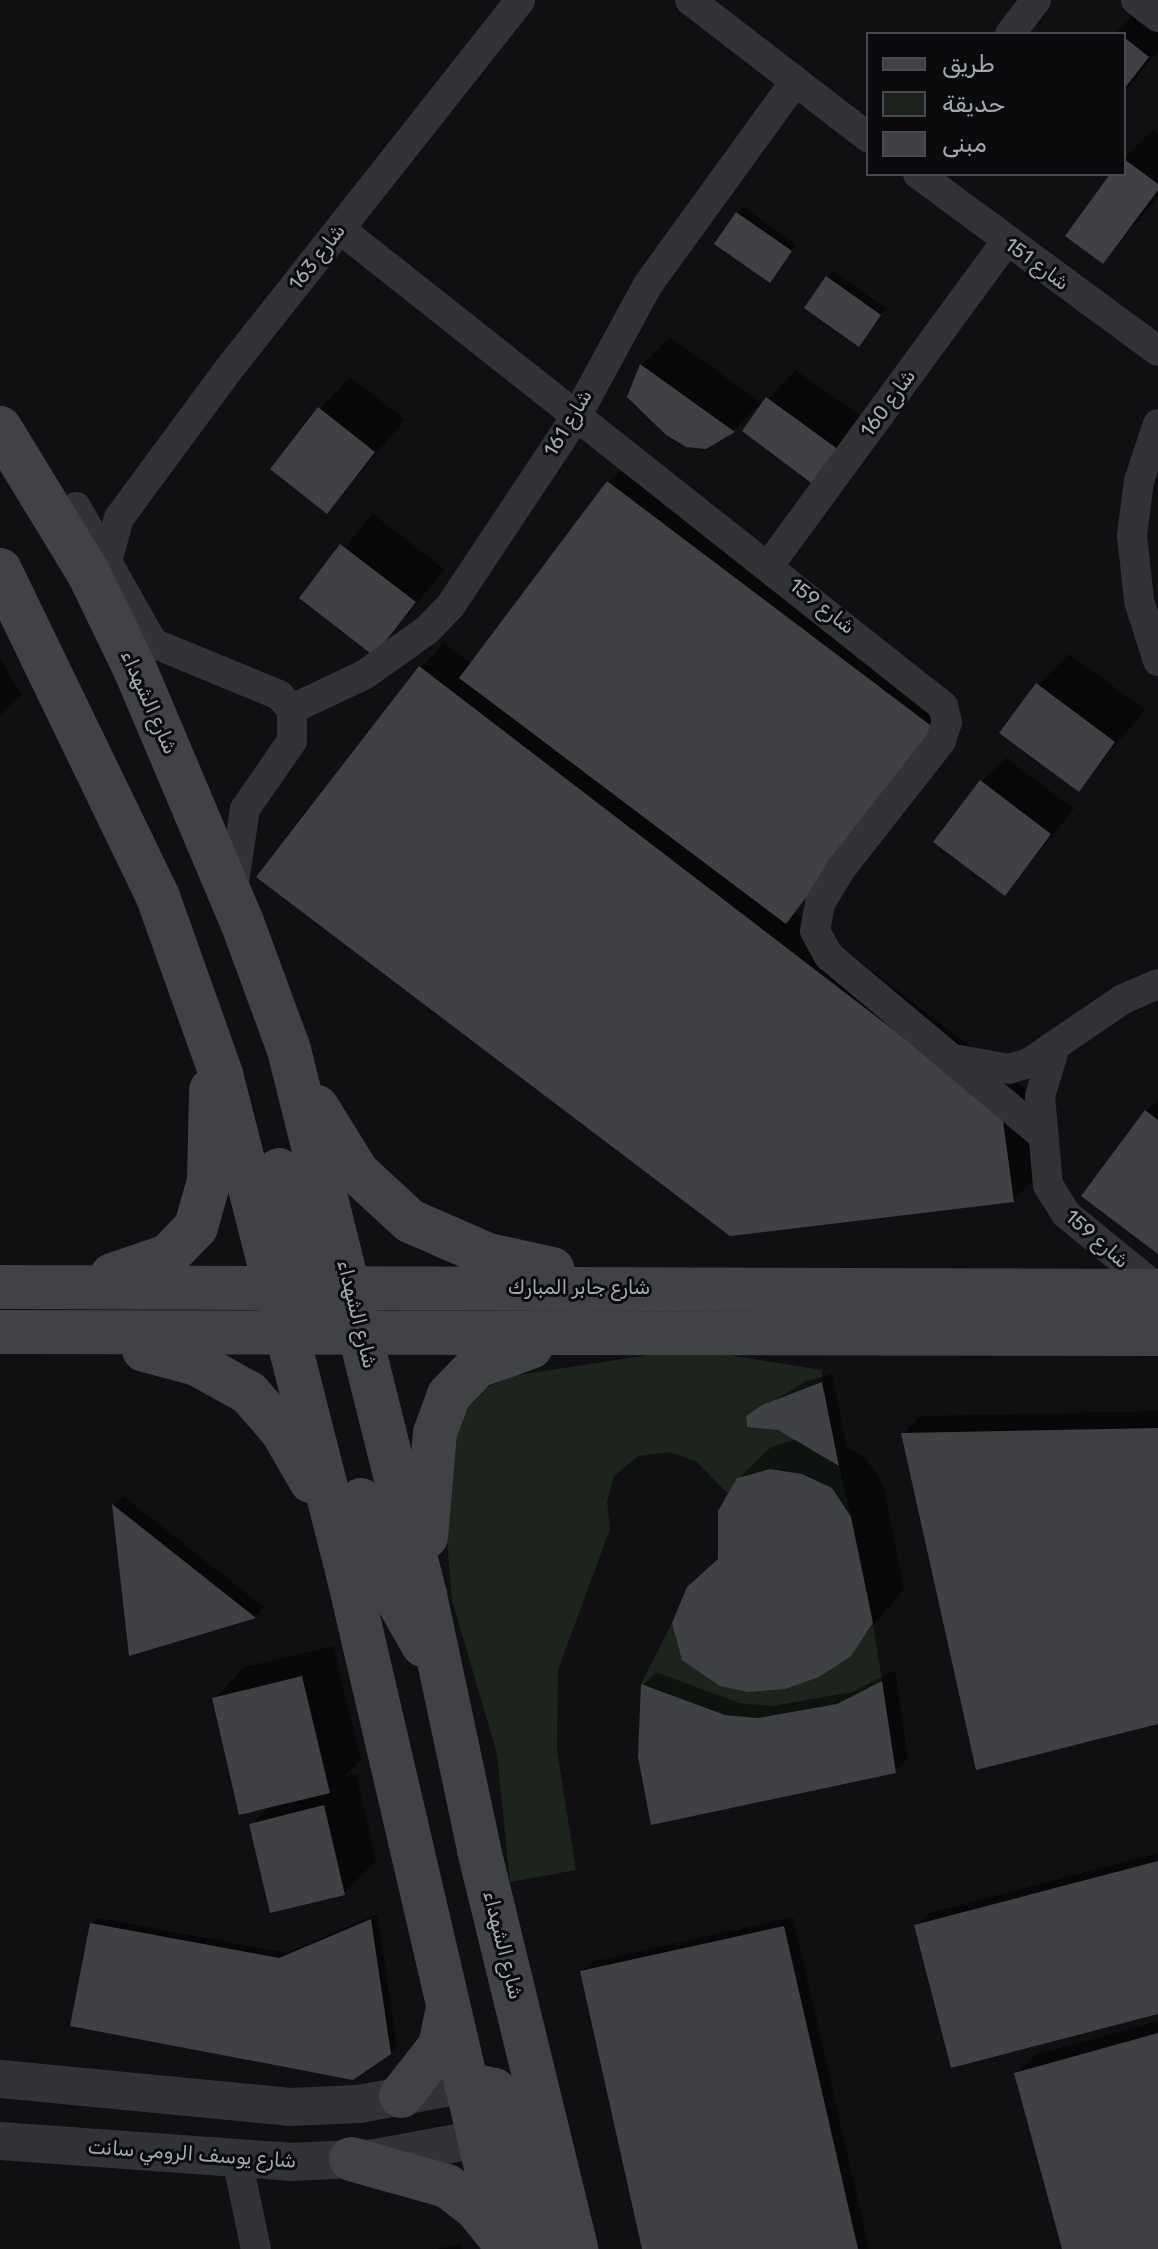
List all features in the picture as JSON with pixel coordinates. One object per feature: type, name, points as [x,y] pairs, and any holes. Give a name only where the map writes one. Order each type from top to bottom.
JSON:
[{"type":"main road","name":"شارع الشهداء","points":[[0,428],[89,574],[135,669],[232,897],[289,1050],[313,1286]]},
{"type":"main road","points":[[0,570],[14,617],[158,897],[196,997],[245,1154],[329,1322],[363,1336]]},
{"type":"main road","points":[[20,1287],[152,1264],[180,1247],[196,1227],[209,1181],[212,1120],[196,997]]},
{"type":"main road","points":[[289,1050],[358,1173],[386,1202],[423,1229],[516,1262],[677,1288]]},
{"type":"main road","points":[[313,1286],[305,1303],[303,1334],[348,1574],[466,2084],[493,2128],[517,2246]]},
{"type":"main road","name":"شارع جابر المبارك","points":[[20,1287],[1158,1290]]},
{"type":"main road","points":[[11,1332],[577,1337],[1158,1334]]},
{"type":"main road","points":[[11,1332],[169,1355],[212,1370],[249,1393],[296,1450],[348,1574]]},
{"type":"main road","points":[[303,1334],[375,1555],[445,1684]]},
{"type":"main road","name":"شارع الشهداء","points":[[363,1336],[576,2249]]},
{"type":"main road","points":[[425,1595],[432,1454],[449,1395],[468,1372],[487,1361],[577,1337]]},
{"type":"main road","points":[[401,2096],[440,2046],[448,2001]]},
{"type":"main road","points":[[493,2128],[520,2096],[530,2055]]},
{"type":"main road","points":[[351,2159],[447,2186],[517,2246]]},
{"type":"street","name":"شارع 163","points":[[107,561],[119,518],[520,0]]},
{"type":"street","points":[[690,0],[866,136]]},
{"type":"street","points":[[1012,32],[1036,0]]},
{"type":"street","points":[[1136,0],[1158,17]]},
{"type":"street","name":"شارع 161","points":[[292,709],[364,675],[427,630],[451,605],[576,417],[640,298],[794,83]]},
{"type":"street","name":"شارع 151","points":[[921,176],[1006,242],[1158,351]]},
{"type":"street","name":"شارع 159","points":[[340,229],[576,417],[770,564],[928,690],[945,711],[941,741],[840,870],[815,921],[817,939],[829,956],[1040,1133]]},
{"type":"street","name":"شارع 160","points":[[770,564],[1006,242]]},
{"type":"street","points":[[1158,424],[1139,481],[1132,535],[1139,601],[1158,661]]},
{"type":"street","points":[[37,486],[76,507],[119,518]]},
{"type":"street","points":[[76,507],[153,643],[279,695],[292,709],[292,741],[245,809],[232,897]]},
{"type":"street","points":[[948,1058],[1009,1069],[1054,1050],[1086,1023],[1158,984]]},
{"type":"street","name":"شارع 159","points":[[1054,1050],[1040,1096],[1040,1133],[1048,1185],[1057,1203],[1092,1238],[1158,1290]]},
{"type":"street","points":[[0,2079],[289,2107],[401,2096],[466,2084]]},
{"type":"street","name":"شارع يوسف الرومي سانت","points":[[0,2141],[237,2159],[351,2159],[493,2128]]},
{"type":"street","points":[[237,2159],[256,2249]]},
{"type":"green space","points":[[689,1349],[822,1370],[822,1382],[762,1405],[746,1416],[747,1427],[778,1430],[839,1466],[851,1517],[832,1488],[802,1474],[770,1469],[737,1478],[728,1494],[697,1462],[670,1452],[638,1456],[614,1476],[607,1501],[610,1529],[558,1670],[557,1750],[576,1870],[510,1882],[497,1754],[452,1600],[446,1528],[453,1419],[467,1397],[511,1376]]},
{"type":"green space","points":[[672,1623],[683,1660],[873,1623],[882,1681],[837,1704],[758,1718],[725,1715],[641,1684]]},
{"type":"building","points":[[1126,39],[1149,57],[1126,86]]},
{"type":"building","points":[[1126,160],[1158,184],[1158,190],[1103,264],[1065,236],[1109,176],[1126,176]]},
{"type":"building","points":[[736,212],[792,251],[770,283],[714,244]]},
{"type":"building","points":[[826,276],[881,315],[859,347],[804,308]]},
{"type":"building","points":[[640,364],[735,432],[706,449],[686,447],[665,434],[627,397]]},
{"type":"building","points":[[766,397],[839,450],[814,485],[742,431]]},
{"type":"building","points":[[318,407],[375,452],[327,514],[270,469]]},
{"type":"building","points":[[607,481],[934,728],[786,924],[459,678]]},
{"type":"building","points":[[340,544],[416,602],[374,656],[299,598]]},
{"type":"building","points":[[419,666],[1002,1113],[1014,1202],[730,1236],[256,877]]},
{"type":"building","points":[[1036,683],[1115,742],[1079,792],[999,733]]},
{"type":"building","points":[[980,780],[1051,834],[1005,896],[933,842]]},
{"type":"building","points":[[1145,1110],[1158,1120],[1158,1254],[1081,1196]]},
{"type":"building","points":[[822,1382],[839,1466],[778,1430],[747,1427],[746,1416],[762,1405]]},
{"type":"building","points":[[1158,1428],[1158,1724],[976,1770],[901,1433]]},
{"type":"building","points":[[770,1469],[802,1474],[832,1488],[851,1517],[873,1623],[850,1657],[819,1677],[785,1689],[748,1692],[720,1686],[682,1660],[672,1623],[687,1587],[718,1559],[718,1511],[737,1478]]},
{"type":"building","points":[[112,1504],[256,1618],[129,1656]]},
{"type":"building","points":[[302,1676],[330,1793],[239,1815],[212,1698]]},
{"type":"building","points":[[882,1681],[896,1773],[651,1825],[638,1757],[641,1684],[725,1715],[758,1718],[837,1704]]},
{"type":"building","points":[[324,1805],[345,1895],[270,1913],[249,1824]]},
{"type":"building","points":[[1158,1861],[1158,2014],[951,2068],[914,1925]]},
{"type":"building","points":[[371,1919],[391,2054],[353,2080],[70,2026],[90,1923],[279,1958]]},
{"type":"building","points":[[784,1926],[858,2249],[642,2249],[580,1971]]},
{"type":"building","points":[[1158,2033],[1158,2249],[1062,2249],[1014,2073]]}]
